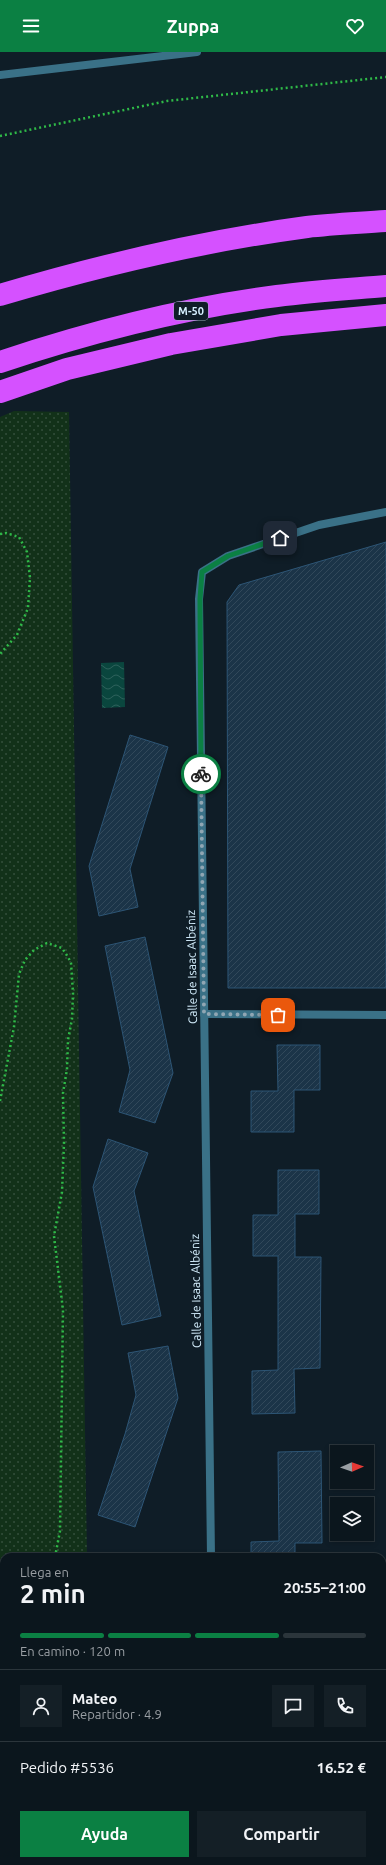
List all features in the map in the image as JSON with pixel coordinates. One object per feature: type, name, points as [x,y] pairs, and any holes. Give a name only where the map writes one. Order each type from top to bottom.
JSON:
[{"type":"highway","points":[[0,283],[71,262],[168,239],[308,215],[386,208]]},
{"type":"highway","points":[[0,295],[73,274],[169,250],[308,227],[386,221]]},
{"type":"highway","name":"M-50","points":[[0,362],[57,343],[172,314],[277,296],[386,286]]},
{"type":"highway","points":[[0,392],[67,369],[171,344],[280,325],[386,315]]},
{"type":"street","points":[[0,75],[197,52]]},
{"type":"street","name":"Calle de Isaac Albéniz","points":[[211,1553],[200,599],[202,572],[228,556],[319,525],[386,512]]},
{"type":"street","points":[[204,1014],[386,1015]]},
{"type":"path","points":[[0,136],[167,101],[386,77]]},
{"type":"path","points":[[0,534],[6,532],[19,537],[27,552],[30,578],[28,608],[16,635],[0,654]]},
{"type":"path","points":[[0,1101],[14,1026],[19,974],[25,960],[34,950],[47,943],[62,948],[71,963],[73,993],[72,1019],[68,1040],[67,1069],[63,1093],[64,1144],[62,1192],[54,1236],[63,1310],[60,1531],[56,1553]]},
{"type":"shaded area","points":[[14,411],[69,412],[87,1553],[0,1553],[0,417]]},
{"type":"water","points":[[124,662],[125,707],[102,708],[101,663]]},
{"type":"building","points":[[386,542],[386,988],[228,988],[227,602],[239,585]]},
{"type":"building","points":[[130,735],[168,747],[130,869],[138,907],[99,916],[89,866]]},
{"type":"building","points":[[145,937],[173,1073],[155,1123],[119,1112],[130,1070],[105,946]]},
{"type":"building","points":[[277,1045],[320,1045],[320,1090],[294,1090],[294,1132],[251,1132],[251,1091],[278,1091]]},
{"type":"building","points":[[108,1139],[148,1153],[134,1191],[161,1316],[122,1325],[93,1187]]},
{"type":"building","points":[[278,1170],[319,1170],[319,1214],[295,1214],[295,1257],[321,1257],[320,1368],[294,1369],[295,1413],[252,1414],[252,1371],[278,1370],[278,1256],[253,1256],[253,1215],[278,1215]]},
{"type":"building","points":[[168,1346],[178,1398],[135,1527],[98,1515],[125,1434],[136,1395],[128,1353]]},
{"type":"building","points":[[321,1451],[322,1543],[295,1543],[295,1553],[251,1553],[251,1542],[279,1541],[278,1452]]},
{"type":"way so far","points":[[201,774],[204,1014],[278,1015]]},
{"type":"route","points":[[201,774],[200,599],[202,572],[228,556],[280,538]]}]
